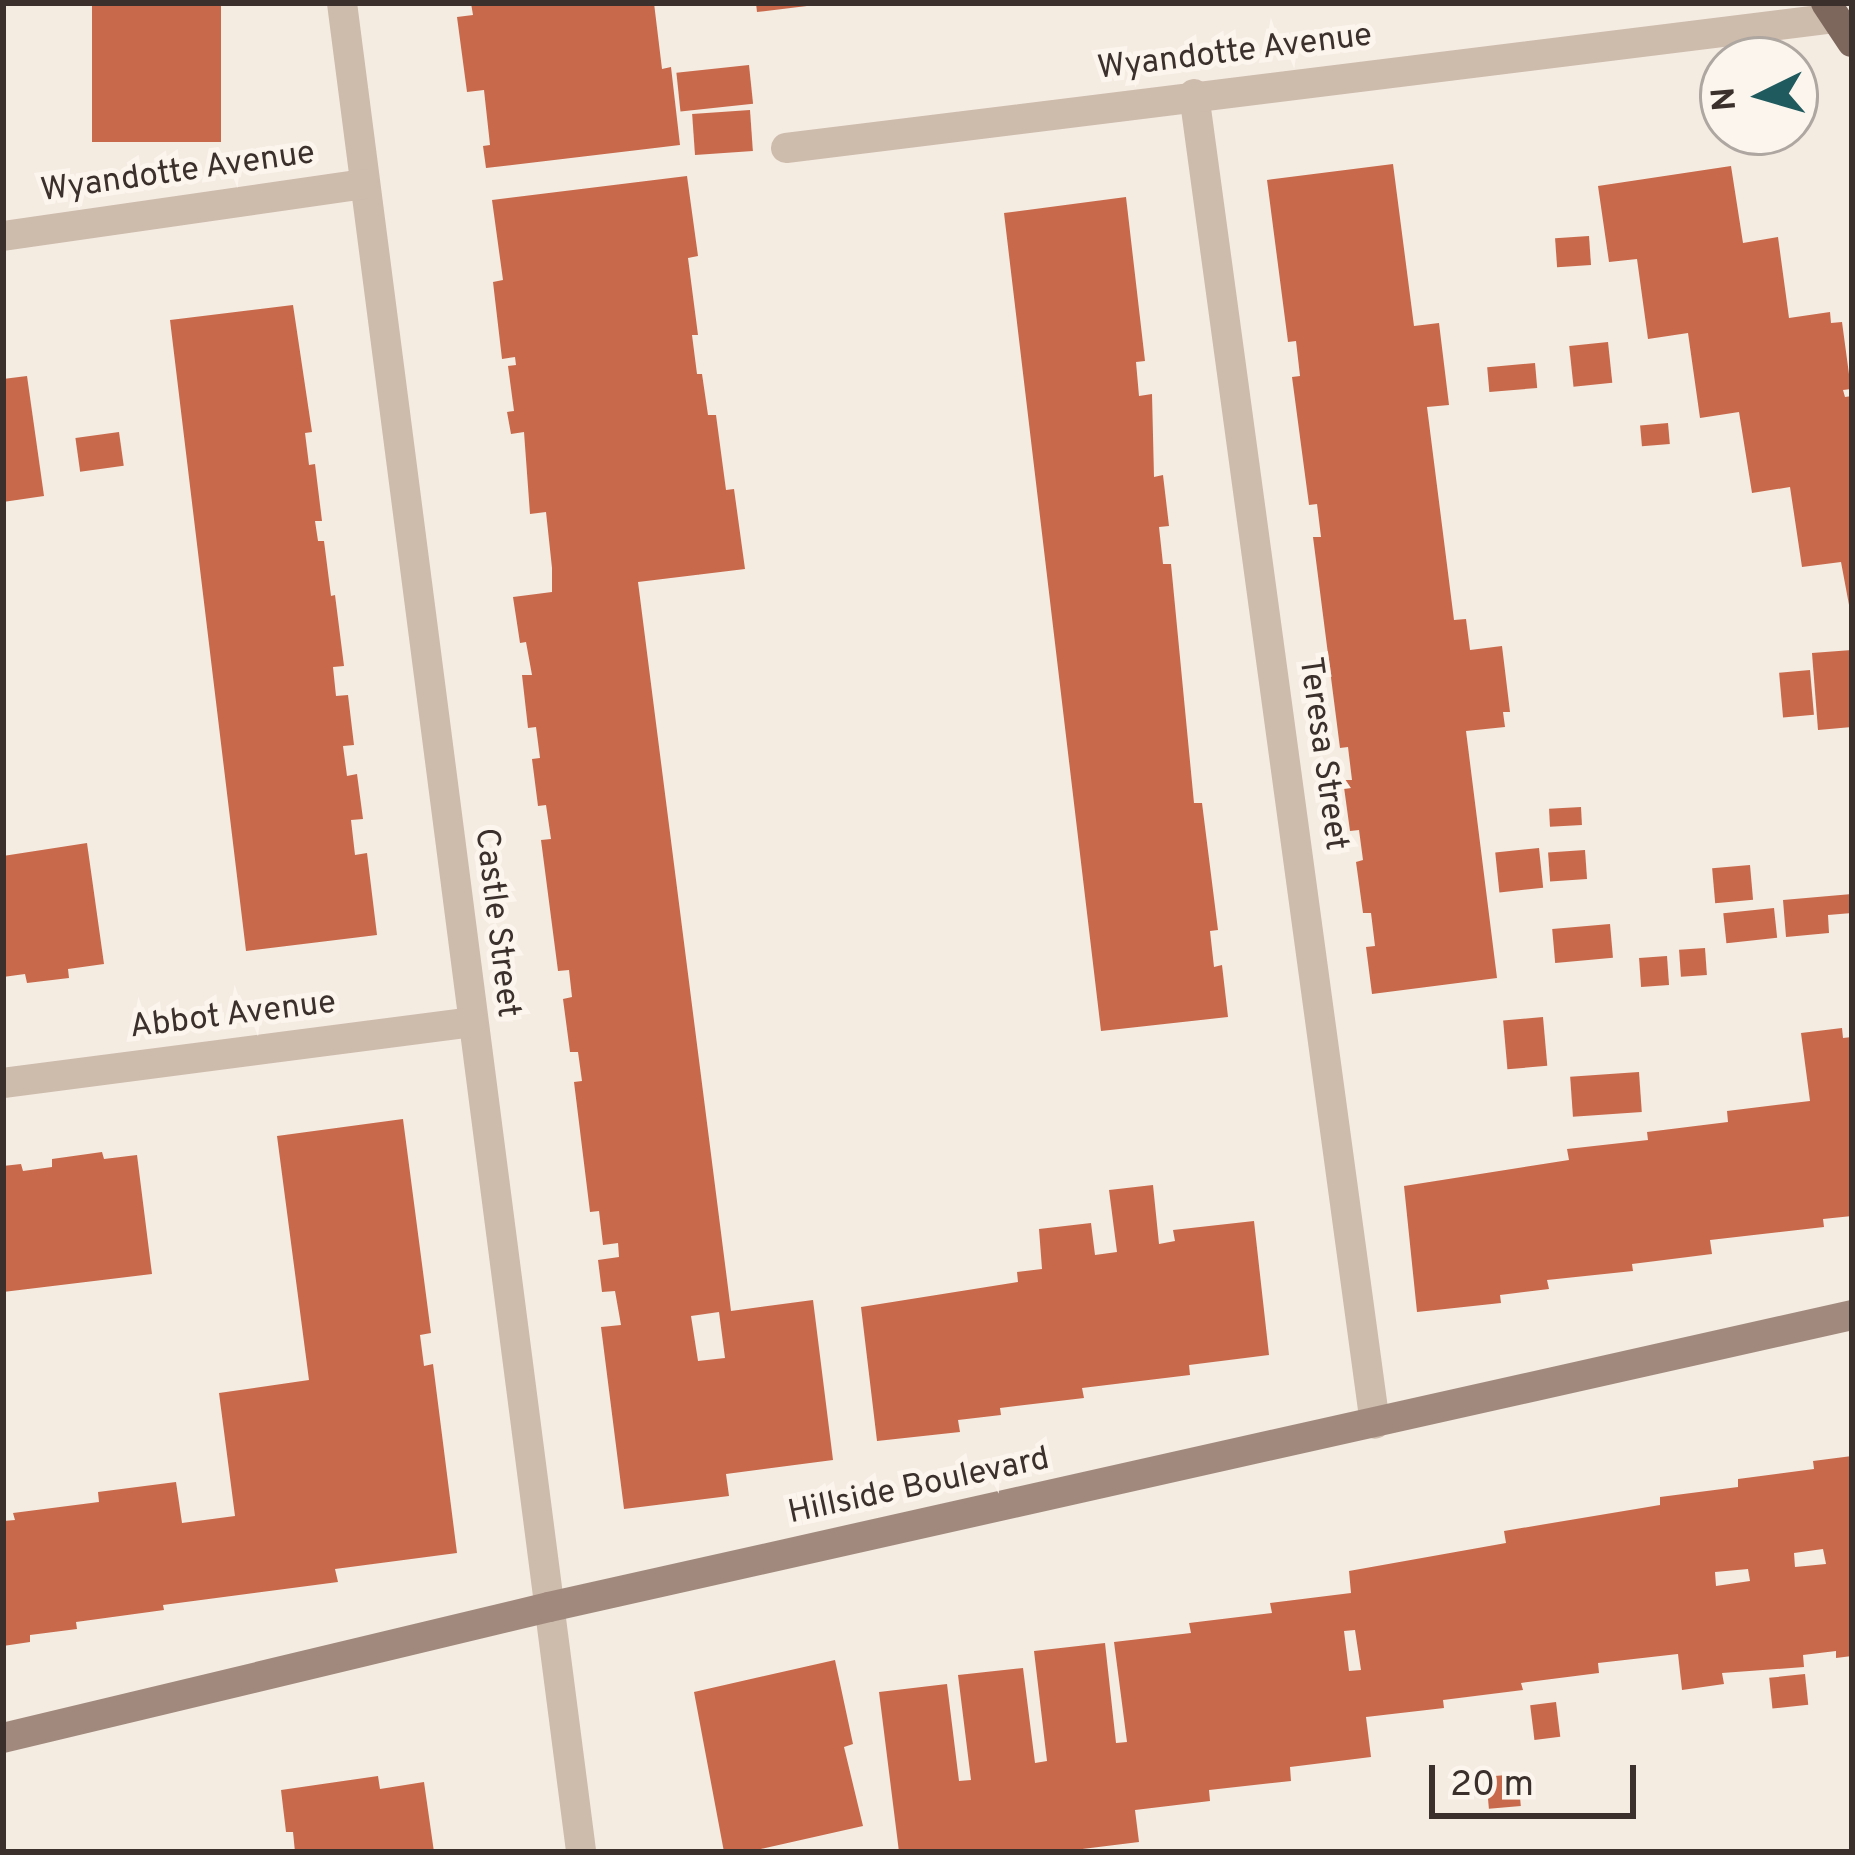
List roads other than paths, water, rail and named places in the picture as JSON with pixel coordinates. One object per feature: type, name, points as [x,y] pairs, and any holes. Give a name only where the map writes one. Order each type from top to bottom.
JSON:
[{"type":"main road","name":"Hillside Boulevard","points":[[3,1738],[549,1607],[1852,1315]]},
{"type":"street","name":"Castle Street","points":[[342,3],[581,1852]]},
{"type":"street","name":"Wyandotte Avenue","points":[[787,148],[1195,94],[1838,21]]},
{"type":"street","name":"Teresa Street","points":[[1195,94],[1376,1424]]},
{"type":"street","name":"Wyandotte Avenue","points":[[3,236],[363,184]]},
{"type":"street","name":"Abbot Avenue","points":[[3,1084],[472,1022]]}]
